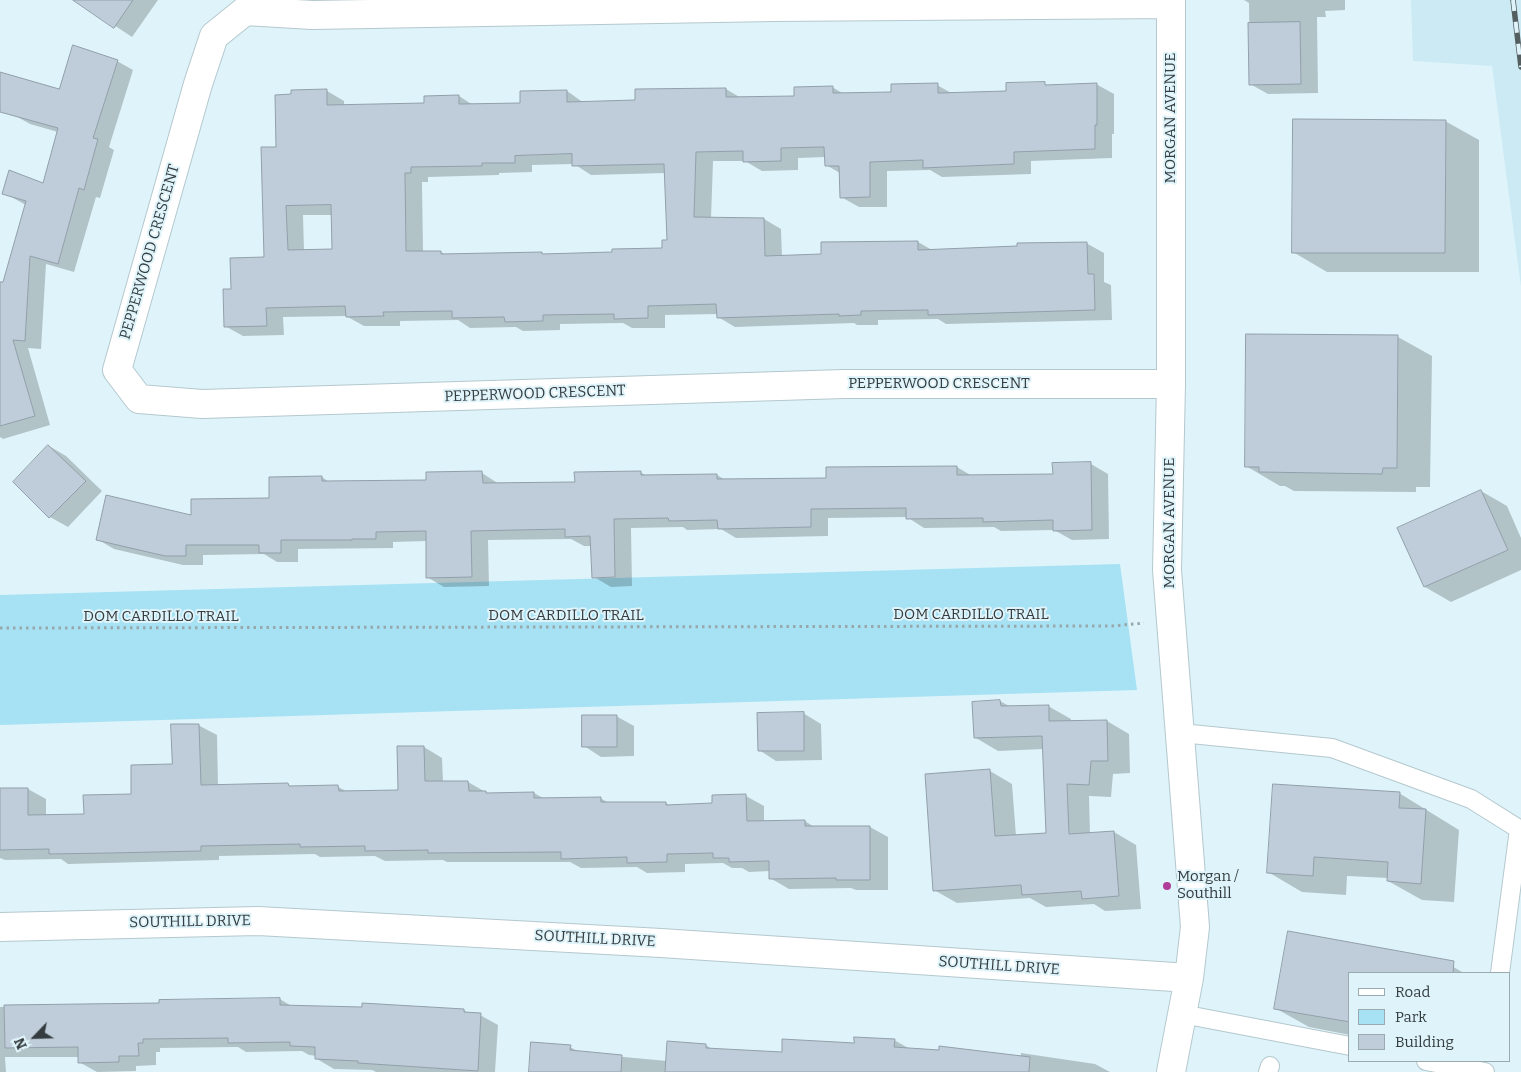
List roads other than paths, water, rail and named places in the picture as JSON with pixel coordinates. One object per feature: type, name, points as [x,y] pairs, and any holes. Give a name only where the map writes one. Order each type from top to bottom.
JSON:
[{"type":"street","name":"MORGAN AVENUE","points":[[1171,2],[1171,384],[1167,570],[1195,927],[1189,978],[1171,1072]]},
{"type":"street","name":"PEPPERWOOD CRESCENT","points":[[1171,2],[312,15],[245,11],[214,36],[198,84],[117,370],[139,399],[202,404],[844,384],[1171,384]]},
{"type":"street","name":"SOUTHILL DRIVE","points":[[0,927],[258,921],[652,943],[1189,978]]},
{"type":"lane","points":[[1181,733],[1332,748],[1471,799],[1519,829],[1500,972]]},
{"type":"lane","points":[[1182,1014],[1348,1046]]},
{"type":"lane","points":[[1431,1062],[1486,1072]]},
{"type":"railway","points":[[1513,0],[1521,67]]},
{"type":"place","name":"Morgan / Southill","points":[[1167,886]]}]
